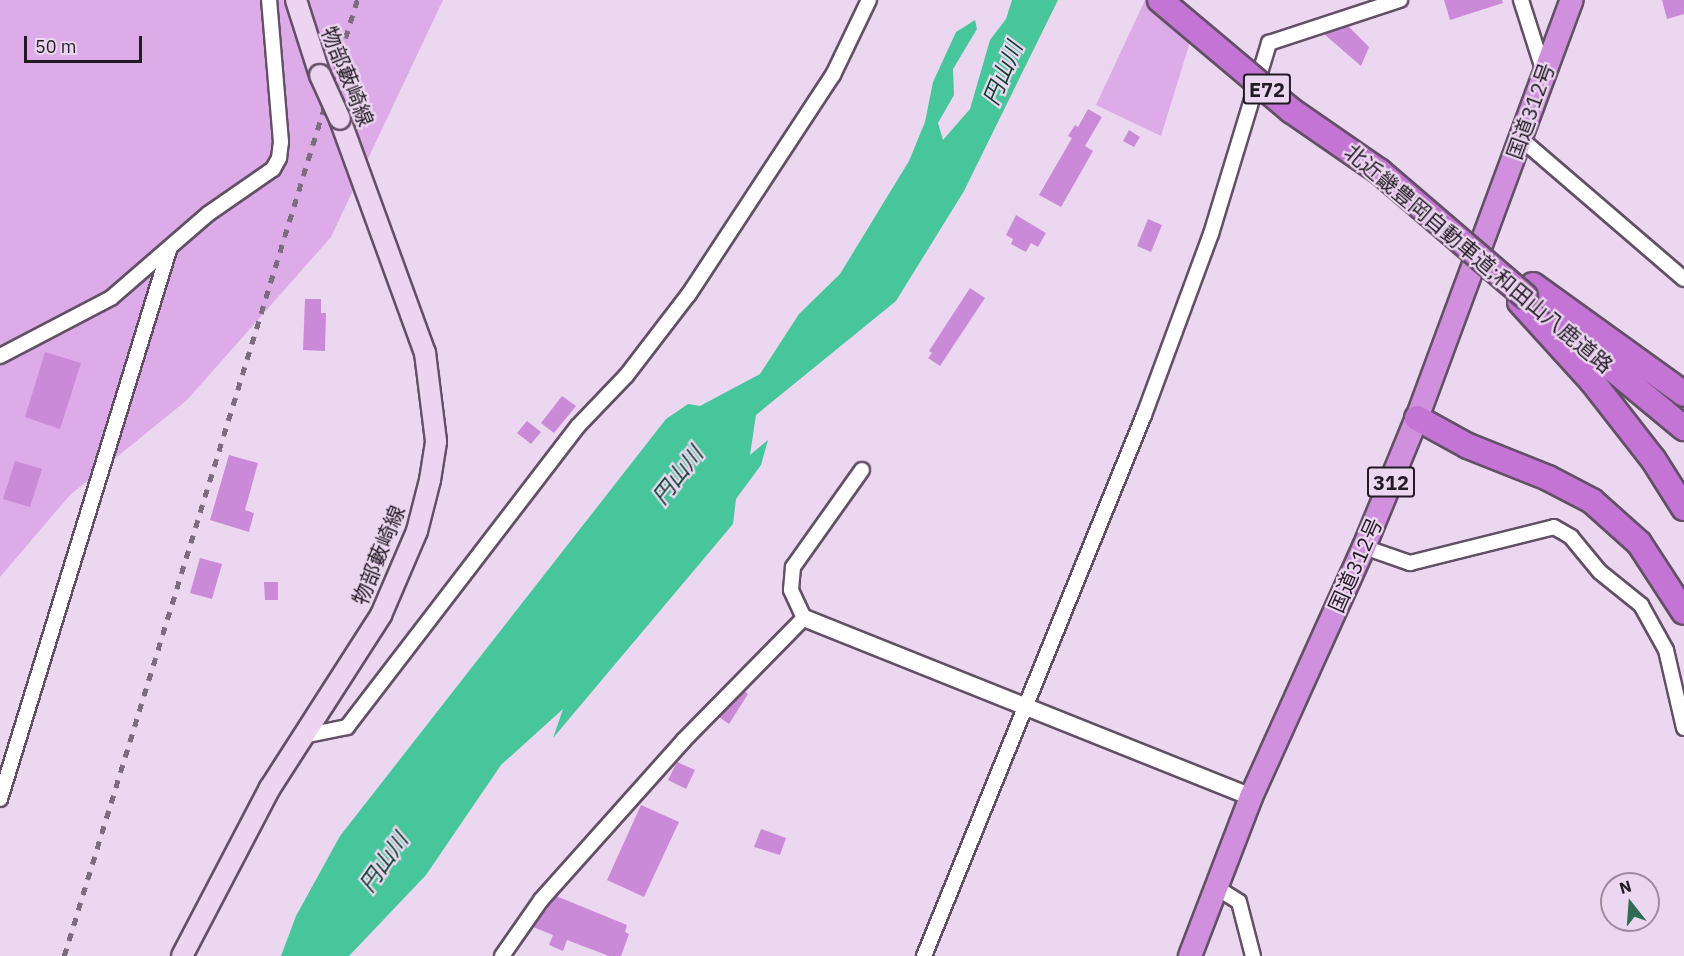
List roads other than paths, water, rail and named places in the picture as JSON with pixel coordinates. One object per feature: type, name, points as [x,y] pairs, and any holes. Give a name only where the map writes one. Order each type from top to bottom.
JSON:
[{"type":"highway","name":"北近畿豊岡自動車道;和田山八鹿道路","points":[[1160,0],[1292,111],[1379,171],[1684,428]]},
{"type":"highway","name":"国道312号","points":[[1190,956],[1251,796],[1365,547],[1417,418],[1572,0]]},
{"type":"highway","points":[[1292,111],[1328,151],[1526,295],[1684,394]]},
{"type":"highway","points":[[1526,295],[1653,459],[1684,508]]},
{"type":"highway","points":[[1417,418],[1476,431],[1556,464],[1596,484],[1646,527],[1684,578]]},
{"type":"highway","points":[[1417,418],[1468,446],[1548,478],[1592,501],[1639,543],[1684,612]]},
{"type":"main road","name":"物部藪崎線","points":[[182,956],[270,789],[381,615],[417,531],[436,441],[425,354],[340,119],[320,75],[296,0]]},
{"type":"street","points":[[0,357],[111,298],[208,214],[273,169],[279,158],[269,0]]},
{"type":"street","points":[[303,735],[347,727],[578,426],[647,349],[689,294],[833,75],[869,0]]},
{"type":"street","points":[[924,956],[1144,415],[1207,244],[1269,43],[1400,0]]},
{"type":"street","points":[[1521,0],[1544,72]]},
{"type":"street","points":[[1520,138],[1684,279]]},
{"type":"street","points":[[0,799],[169,250]]},
{"type":"street","points":[[862,470],[793,567],[791,590],[804,618],[1251,796]]},
{"type":"street","points":[[1365,547],[1410,563],[1554,527],[1571,537],[1600,572],[1641,605],[1666,650],[1684,728]]},
{"type":"street","points":[[502,956],[541,900],[683,741],[804,618]]},
{"type":"street","points":[[1217,888],[1239,902],[1253,956]]},
{"type":"water","name":"円山川","points":[[1012,0],[1058,0],[964,191],[896,301],[756,415],[750,455],[768,440],[761,465],[736,499],[733,524],[553,738],[563,709],[501,765],[426,875],[349,956],[281,956],[296,916],[340,836],[666,419],[688,404],[700,406],[760,374],[799,314],[840,274],[909,161],[925,122],[933,82],[956,32],[975,20],[977,29],[953,69],[954,95],[938,123],[943,140],[970,109],[990,40],[1006,19]]},
{"type":"railway","points":[[64,956],[357,0]]}]
